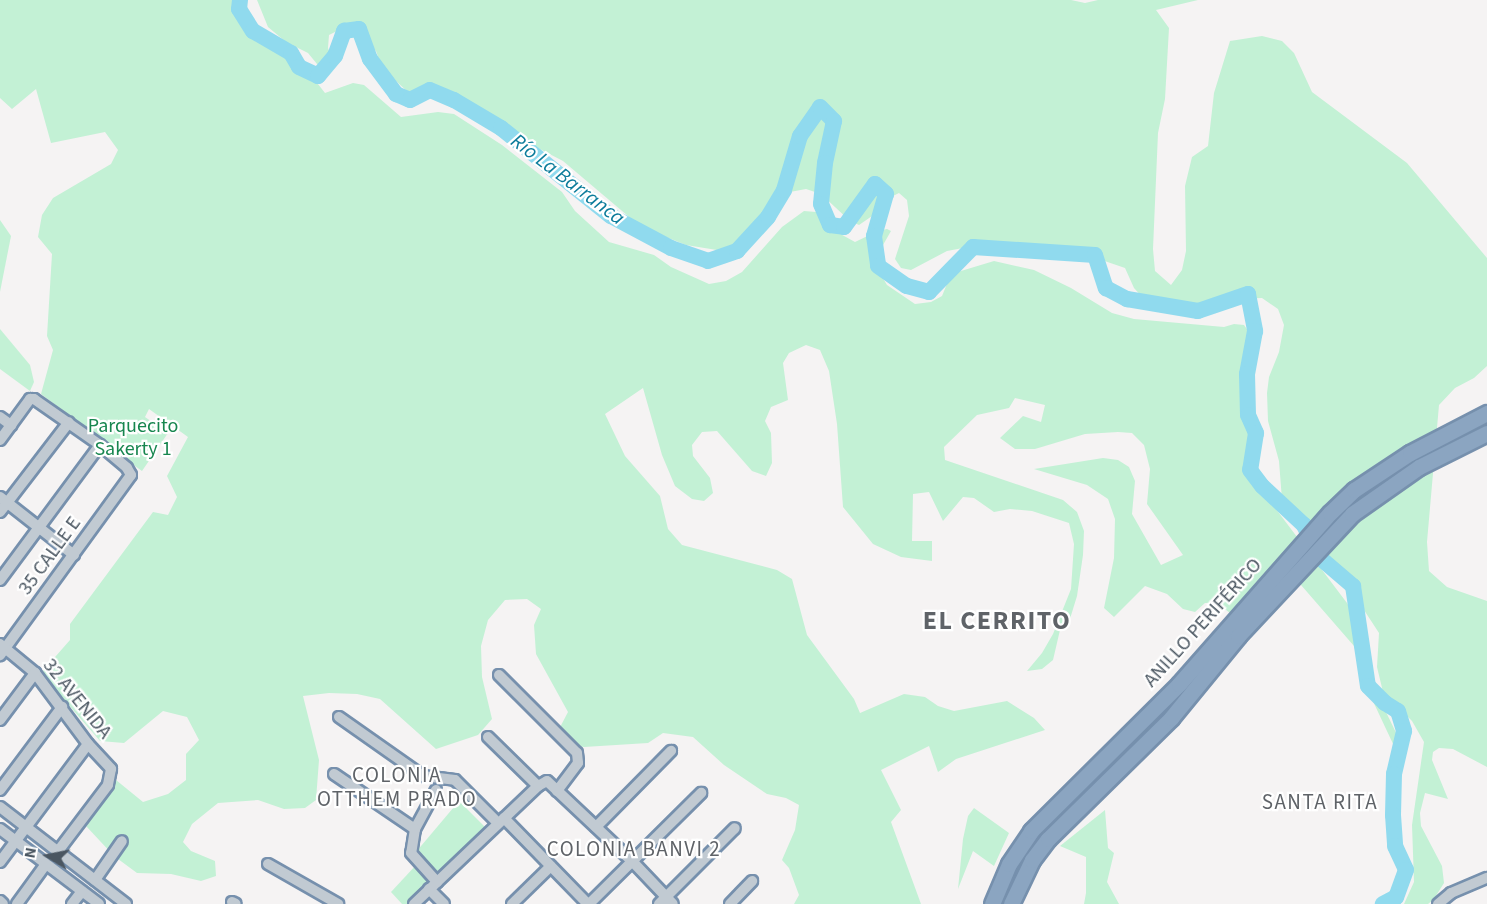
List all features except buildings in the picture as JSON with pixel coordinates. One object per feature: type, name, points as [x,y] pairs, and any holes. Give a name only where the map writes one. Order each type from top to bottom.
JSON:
[{"type":"highway","name":"ANILLO PERIFÉRICO","points":[[992,904],[1002,876],[1019,846],[1043,818],[1081,784],[1179,684],[1330,513],[1354,490],[1410,453],[1487,413]]},
{"type":"highway","name":"ANILLO PERIFÉRICO","points":[[1011,904],[1032,860],[1054,832],[1171,717],[1238,636],[1353,514],[1419,467],[1487,433]]},
{"type":"street","points":[[0,440],[30,399],[38,400],[100,445],[0,580]]},
{"type":"street","points":[[0,417],[11,425]]},
{"type":"street","points":[[69,422],[2,504],[39,527],[74,555]]},
{"type":"street","name":"35 CALLE E","points":[[2,649],[130,479],[130,471],[100,445]]},
{"type":"street","name":"32 AVENIDA","points":[[2,649],[36,674],[88,744],[111,769],[108,785],[58,851]]},
{"type":"street","points":[[0,720],[36,674]]},
{"type":"street","points":[[499,675],[577,753],[578,763],[557,791]]},
{"type":"street","points":[[0,790],[62,707]]},
{"type":"street","points":[[339,717],[423,776],[455,780],[551,866],[589,904],[701,793]]},
{"type":"street","points":[[488,737],[542,784],[557,791],[596,827],[632,861],[666,902],[735,828]]},
{"type":"street","points":[[0,862],[88,744]]},
{"type":"street","points":[[596,827],[671,751]]},
{"type":"street","points":[[334,774],[415,830]]},
{"type":"street","points":[[414,904],[542,784]]},
{"type":"street","points":[[436,790],[415,830],[412,856],[444,904]]},
{"type":"street","points":[[0,807],[126,904]]},
{"type":"street","points":[[0,829],[99,904]]},
{"type":"street","points":[[95,880],[123,841]]},
{"type":"street","points":[[17,904],[46,864]]},
{"type":"street","points":[[268,864],[338,904]]},
{"type":"street","points":[[512,904],[551,866]]},
{"type":"street","points":[[1438,904],[1452,893],[1487,878]]},
{"type":"street","points":[[730,904],[752,881]]},
{"type":"street","points":[[72,904],[82,891]]},
{"type":"green space","name":"Parquecito Sakerty 1","points":[[0,0],[236,0],[240,18],[248,35],[307,70],[325,93],[353,83],[364,85],[401,117],[438,112],[454,114],[502,145],[562,192],[575,211],[609,242],[654,255],[671,267],[709,284],[726,281],[742,272],[782,227],[804,211],[816,212],[835,231],[855,242],[878,231],[887,229],[891,231],[879,252],[878,270],[887,285],[915,304],[931,302],[942,296],[951,274],[994,261],[1034,270],[1071,288],[1112,313],[1134,319],[1224,327],[1234,324],[1244,325],[1254,339],[1257,354],[1247,415],[1253,474],[1260,488],[1347,603],[1364,634],[1372,683],[1400,741],[1402,763],[1363,680],[1354,646],[1301,585],[1288,580],[1243,613],[1230,613],[1217,603],[1205,603],[1195,612],[1183,609],[1167,594],[1145,586],[1114,617],[1104,608],[1114,558],[1115,519],[1108,499],[1087,485],[1034,469],[1103,458],[1118,460],[1129,467],[1135,481],[1132,514],[1161,565],[1183,555],[1147,504],[1150,469],[1144,445],[1132,433],[1118,432],[1085,434],[1035,449],[1015,449],[1000,438],[1023,416],[1041,422],[1045,405],[1015,398],[1009,408],[977,415],[944,447],[945,460],[1063,500],[1077,512],[1084,531],[1083,555],[1077,596],[1069,622],[1060,630],[1053,660],[1042,669],[1027,671],[1042,653],[1053,634],[1071,589],[1074,544],[1069,523],[1032,511],[1010,509],[994,512],[974,498],[963,497],[943,521],[929,492],[913,494],[912,541],[932,541],[932,561],[901,557],[873,544],[843,507],[837,424],[829,371],[820,350],[806,345],[789,353],[783,363],[788,400],[771,407],[765,421],[771,433],[772,463],[766,476],[752,471],[717,431],[702,432],[692,445],[693,456],[710,478],[713,493],[704,501],[692,499],[675,486],[662,455],[643,388],[605,414],[625,456],[660,496],[668,529],[682,545],[777,570],[792,579],[807,635],[854,699],[860,713],[904,694],[925,697],[938,706],[954,711],[1007,701],[1034,718],[1045,730],[956,759],[938,772],[929,746],[881,770],[901,810],[891,822],[921,904],[794,904],[799,895],[789,868],[782,860],[795,830],[799,805],[786,798],[767,794],[724,765],[693,737],[663,733],[648,743],[584,747],[563,744],[557,733],[568,712],[536,654],[534,625],[541,609],[527,599],[505,600],[488,620],[481,646],[482,677],[492,719],[478,735],[436,749],[380,699],[357,694],[329,693],[303,696],[319,760],[316,800],[305,808],[284,809],[258,800],[218,803],[192,824],[183,842],[191,851],[215,861],[216,876],[201,881],[171,874],[137,873],[114,856],[86,826],[116,780],[143,802],[168,794],[186,780],[186,754],[199,740],[187,717],[163,711],[124,743],[100,741],[41,673],[70,640],[70,624],[153,512],[168,515],[177,497],[167,476],[188,437],[149,409],[145,417],[168,433],[142,471],[83,429],[74,419],[41,394],[53,350],[47,336],[52,254],[38,237],[42,215],[53,198],[111,164],[118,150],[105,132],[51,143],[36,89],[12,109],[0,98]]},
{"type":"green space","points":[[257,0],[1071,0],[1085,3],[1098,0],[1198,0],[1156,10],[1169,28],[1165,99],[1158,133],[1153,249],[1155,271],[1171,285],[1182,270],[1186,251],[1185,186],[1192,157],[1208,146],[1214,93],[1230,41],[1262,36],[1282,41],[1294,53],[1312,92],[1407,163],[1487,258],[1487,366],[1474,378],[1455,388],[1439,405],[1427,542],[1429,571],[1447,587],[1487,601],[1487,767],[1453,749],[1439,748],[1433,752],[1432,760],[1448,799],[1425,793],[1420,813],[1421,826],[1442,866],[1444,883],[1434,899],[1428,904],[1404,904],[1414,882],[1412,825],[1424,742],[1412,721],[1383,692],[1377,667],[1379,633],[1317,538],[1282,500],[1279,461],[1268,421],[1267,393],[1269,377],[1279,352],[1284,325],[1278,309],[1262,298],[1235,299],[1211,307],[1182,304],[1164,306],[1145,300],[1134,288],[1125,268],[1093,257],[963,248],[947,251],[911,270],[901,268],[895,259],[909,216],[907,200],[899,193],[883,201],[875,214],[859,225],[850,221],[821,194],[806,189],[790,192],[754,231],[723,251],[686,245],[641,227],[563,161],[536,147],[450,93],[426,99],[410,94],[382,68],[376,51],[356,32],[343,28],[329,35],[328,48],[335,68],[328,69],[317,64],[308,53],[286,42],[268,27]]},
{"type":"green space","points":[[0,220],[11,236],[0,292]]},
{"type":"green space","points":[[0,329],[30,365],[34,382],[30,391],[0,369]]},
{"type":"green space","points":[[459,801],[485,827],[438,874],[416,852]]},
{"type":"green space","points":[[974,808],[1009,833],[994,866],[973,851],[958,889],[963,839],[968,816]]},
{"type":"green space","points":[[1105,810],[1108,848],[1114,853],[1107,882],[1119,904],[1084,904],[1086,857],[1060,846]]},
{"type":"green space","points":[[417,864],[432,881],[408,904],[402,904],[391,892]]},
{"type":"waterway","name":"Río La Barranca","points":[[240,0],[239,9],[253,31],[291,53],[299,67],[318,76],[335,56],[344,31],[359,29],[370,59],[396,94],[410,100],[430,90],[454,100],[501,128],[611,216],[671,248],[708,261],[737,251],[768,217],[784,190],[800,136],[820,107],[834,121],[825,163],[821,204],[830,225],[844,227],[875,184],[886,194],[874,236],[878,266],[907,286],[929,292],[973,247],[1095,255],[1106,288],[1127,299],[1198,311],[1248,294],[1255,331],[1247,374],[1248,415],[1256,433],[1250,470],[1262,486],[1304,525],[1319,557],[1353,586],[1368,686],[1385,703],[1398,711],[1404,731],[1394,774],[1393,815],[1395,846],[1406,870],[1396,897],[1383,904]]},
{"type":"district","name":"EL CERRITO","points":[[997,621]]},
{"type":"district","name":"COLONIA OTTHEM PRADO","points":[[397,787]]},
{"type":"district","name":"SANTA RITA","points":[[1320,802]]},
{"type":"district","name":"COLONIA BANVI 2","points":[[634,849]]}]
